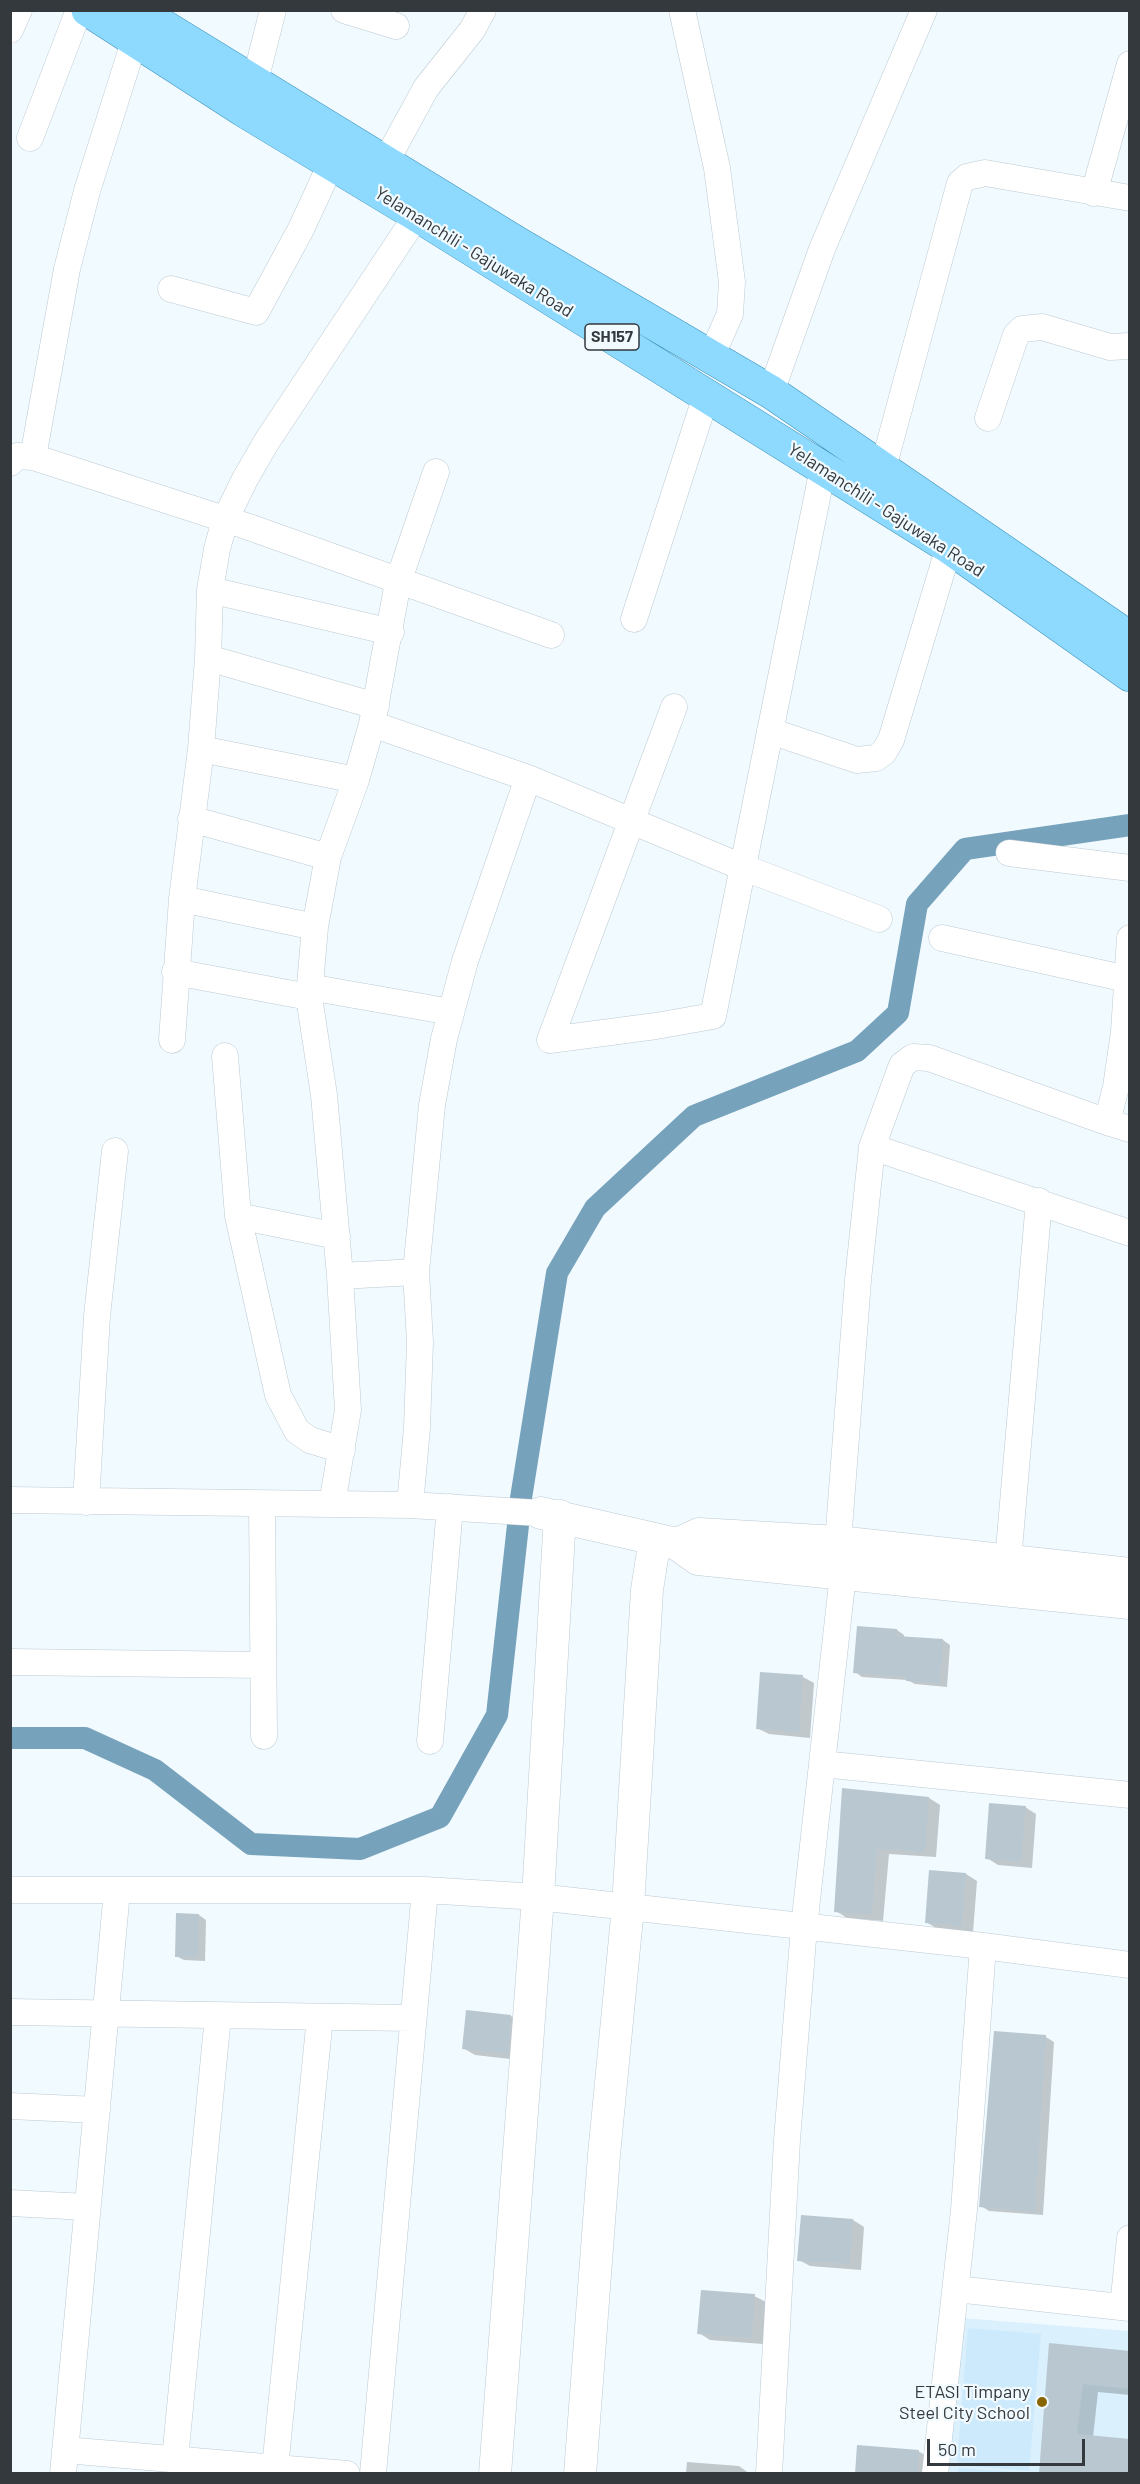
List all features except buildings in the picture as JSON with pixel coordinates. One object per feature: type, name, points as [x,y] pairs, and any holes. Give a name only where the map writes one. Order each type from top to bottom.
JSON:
[{"type":"main road","name":"Yelamanchili - Gajuwaka Road","points":[[88,10],[136,26],[331,164],[417,215],[949,547],[1130,675]]},
{"type":"main road","name":"Yelamanchili - Gajuwaka Road","points":[[136,26],[171,20],[255,81],[385,163],[771,392],[1130,638]]},
{"type":"street","points":[[10,30],[19,10]]},
{"type":"street","points":[[30,138],[79,10]]},
{"type":"street","points":[[255,81],[273,10]]},
{"type":"street","points":[[344,10],[396,26]]},
{"type":"street","points":[[385,163],[426,88],[472,30],[483,10]]},
{"type":"street","points":[[682,10],[717,168],[732,282],[730,314],[711,357]]},
{"type":"street","points":[[771,392],[822,249],[924,10]]},
{"type":"street","points":[[136,26],[87,191],[22,460],[225,520],[551,635]]},
{"type":"street","points":[[1095,193],[1130,64]]},
{"type":"street","points":[[171,289],[256,312],[301,229],[331,164]]},
{"type":"street","points":[[883,468],[960,183],[967,177],[985,173],[1130,198]]},
{"type":"street","points":[[172,1040],[175,972],[182,899],[201,749],[208,658],[210,590],[225,520],[267,441],[417,215]]},
{"type":"street","points":[[988,418],[1016,335],[1022,329],[1042,327],[1110,347],[1130,346]]},
{"type":"street","points":[[634,619],[706,396]]},
{"type":"street","points":[[674,707],[550,1040],[713,1016],[824,468]]},
{"type":"street","points":[[332,1504],[348,1410],[337,1236],[324,1095],[309,992],[315,927],[328,858],[356,780],[374,715],[398,582],[436,472]]},
{"type":"street","points":[[770,731],[857,760],[876,758],[884,752],[891,740],[949,547]]},
{"type":"street","points":[[210,590],[390,632]]},
{"type":"street","points":[[208,658],[374,715],[742,867],[879,919]]},
{"type":"street","points":[[201,749],[356,780]]},
{"type":"street","points":[[410,1505],[417,1428],[420,1342],[416,1272],[432,1105],[465,961],[528,778]]},
{"type":"street","points":[[191,819],[328,858]]},
{"type":"street","points":[[1009,853],[1130,868]]},
{"type":"street","points":[[182,899],[315,927]]},
{"type":"street","points":[[942,938],[1127,979]]},
{"type":"street","points":[[838,1542],[858,1280],[872,1147],[902,1065],[913,1057],[929,1058],[1118,1125],[1116,1087],[1124,1032],[1130,938]]},
{"type":"street","points":[[175,972],[452,1012]]},
{"type":"street","points":[[225,1056],[238,1216],[278,1395],[297,1431],[310,1440],[342,1450]]},
{"type":"street","points":[[872,1147],[1130,1233]]},
{"type":"street","points":[[86,1502],[97,1316],[115,1151]]},
{"type":"street","points":[[1008,1561],[1039,1201]]},
{"type":"street","points":[[238,1216],[337,1236]]},
{"type":"street","points":[[340,1276],[416,1272]]},
{"type":"street","points":[[10,1500],[410,1505],[536,1513],[666,1542],[698,1559],[1130,1604]]},
{"type":"street","points":[[262,1504],[264,1736]]},
{"type":"street","points":[[430,1741],[450,1507]]},
{"type":"street","points":[[495,2474],[538,1897],[536,1513]]},
{"type":"street","points":[[666,1542],[699,1534],[838,1542],[1130,1574]]},
{"type":"street","points":[[580,2474],[604,2155],[628,1907],[647,1590],[666,1542]]},
{"type":"street","points":[[769,2474],[787,2140],[804,1927],[843,1574]]},
{"type":"street","points":[[10,1662],[263,1665]]},
{"type":"street","points":[[822,1764],[1130,1795]]},
{"type":"street","points":[[10,1890],[425,1890],[538,1897],[983,1946],[1130,1965]]},
{"type":"street","points":[[373,2474],[425,1890]]},
{"type":"street","points":[[117,1891],[64,2462],[175,2459],[347,2474]]},
{"type":"street","points":[[935,2474],[956,2289],[983,1946]]},
{"type":"street","points":[[10,2012],[412,2018]]},
{"type":"street","points":[[175,2459],[218,2016]]},
{"type":"street","points":[[275,2468],[320,2016]]},
{"type":"street","points":[[10,2106],[97,2110]]},
{"type":"street","points":[[10,2203],[87,2207]]},
{"type":"street","points":[[956,2289],[1126,2308],[1130,2238]]},
{"type":"shaded area","name":"ETASI Timpany Steel City School","points":[[961,2318],[1129,2331],[1129,2473],[948,2474]]},
{"type":"shaded area","points":[[968,2328],[1041,2334],[1029,2471],[957,2465]]},
{"type":"shaded area","points":[[958,2468],[1029,2473],[958,2473]]},
{"type":"waterway","points":[[10,1738],[85,1738],[155,1770],[251,1844],[360,1849],[440,1817],[497,1715],[521,1498],[557,1273],[595,1208],[694,1116],[857,1051],[898,1013],[917,904],[965,849],[1130,825]]},
{"type":"place","name":"ETASI Timpany Steel City School","points":[[1042,2402]]}]
